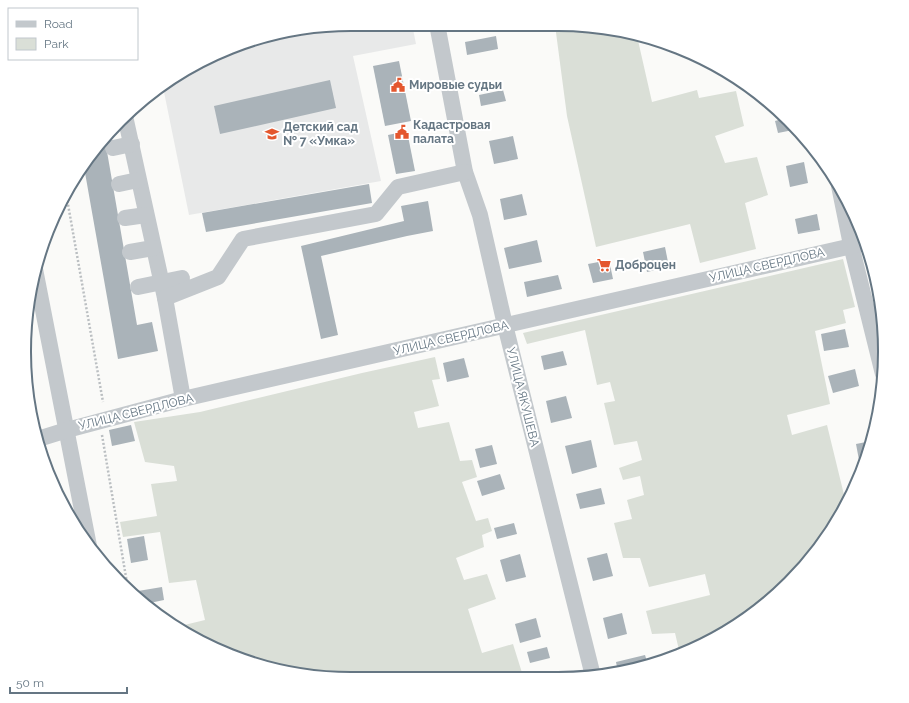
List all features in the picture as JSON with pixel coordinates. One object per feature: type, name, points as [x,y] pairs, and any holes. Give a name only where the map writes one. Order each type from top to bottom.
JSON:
[{"type":"street","name":"УЛИЦА ЯКУШЕВА","points":[[438,31],[465,172],[480,215],[505,325],[591,670]]},
{"type":"street","points":[[127,123],[138,180],[165,298],[183,399]]},
{"type":"street","points":[[113,148],[132,144]]},
{"type":"street","points":[[165,298],[218,277],[243,239],[376,214],[398,187],[465,172]]},
{"type":"street","points":[[120,184],[138,180]]},
{"type":"street","points":[[125,218],[146,215]]},
{"type":"street","points":[[850,220],[858,244],[878,347]]},
{"type":"street","name":"УЛИЦА СВЕРДЛОВА","points":[[43,437],[183,399],[858,244]]},
{"type":"street","points":[[130,252],[153,248]]},
{"type":"street","points":[[138,287],[182,278]]},
{"type":"street","points":[[38,285],[86,532]]},
{"type":"path","points":[[68,203],[103,402]]},
{"type":"path","points":[[101,433],[126,579]]},
{"type":"shaded area","name":"Детский сад № 7 «Умка»","points":[[413,31],[416,44],[353,56],[381,181],[189,215],[164,91],[191,74],[229,55],[248,48],[289,37],[331,32]]},
{"type":"green space","points":[[556,31],[599,34],[638,42],[652,102],[697,90],[699,98],[736,91],[744,126],[715,136],[725,163],[757,157],[768,195],[745,203],[756,249],[700,263],[690,224],[596,247],[567,116]]},
{"type":"green space","points":[[843,259],[855,307],[843,310],[846,323],[815,331],[830,404],[787,415],[792,435],[827,425],[844,495],[824,530],[812,547],[784,578],[753,606],[718,629],[679,648],[675,633],[652,634],[646,611],[710,595],[705,574],[649,587],[640,558],[623,558],[614,523],[632,519],[627,500],[644,495],[640,476],[623,480],[619,468],[642,460],[637,441],[614,445],[604,403],[615,401],[610,382],[597,385],[585,330],[527,344],[523,333]]},
{"type":"green space","points":[[435,357],[440,379],[432,380],[439,406],[414,412],[418,428],[449,422],[460,461],[472,460],[477,477],[462,482],[476,521],[488,518],[492,531],[482,535],[484,547],[456,558],[464,580],[487,574],[496,599],[468,609],[482,653],[513,644],[522,672],[331,671],[289,666],[248,655],[229,648],[184,625],[205,620],[196,580],[169,583],[160,532],[123,537],[120,522],[157,516],[151,484],[177,481],[174,466],[145,462],[134,422],[200,412]]},
{"type":"building","points":[[496,36],[498,49],[467,55],[465,42]]},
{"type":"building","points":[[399,61],[411,121],[385,126],[373,66]]},
{"type":"building","points":[[330,80],[336,108],[220,134],[214,106]]},
{"type":"building","points":[[503,90],[506,101],[481,106],[479,95]]},
{"type":"building","points":[[779,120],[789,131],[778,133],[775,121]]},
{"type":"building","points":[[407,131],[415,171],[396,174],[388,135]]},
{"type":"building","points":[[513,136],[518,159],[494,164],[489,141]]},
{"type":"building","points":[[106,146],[137,325],[152,322],[158,351],[118,359],[85,173]]},
{"type":"building","points":[[804,162],[808,183],[790,187],[786,166]]},
{"type":"building","points":[[369,184],[372,203],[206,232],[202,213]]},
{"type":"building","points":[[522,194],[527,215],[504,220],[500,199]]},
{"type":"building","points":[[428,201],[433,231],[321,256],[338,335],[321,339],[301,246],[404,221],[401,206]]},
{"type":"building","points":[[817,214],[820,230],[798,234],[795,219]]},
{"type":"building","points":[[537,240],[542,262],[509,269],[504,248]]},
{"type":"building","points":[[665,247],[669,267],[647,272],[643,252]]},
{"type":"building","points":[[609,260],[613,279],[593,283],[588,264]]},
{"type":"building","points":[[558,275],[562,289],[527,297],[524,282]]},
{"type":"building","points":[[845,329],[849,347],[824,351],[821,334]]},
{"type":"building","points":[[563,351],[567,365],[544,370],[541,356]]},
{"type":"building","points":[[464,358],[469,377],[447,382],[443,363]]},
{"type":"building","points":[[855,369],[859,386],[833,393],[828,376]]},
{"type":"building","points":[[566,396],[572,418],[551,423],[546,401]]},
{"type":"building","points":[[131,425],[135,441],[112,446],[109,430]]},
{"type":"building","points":[[591,440],[597,467],[572,474],[565,446]]},
{"type":"building","points":[[865,442],[859,460],[859,460],[856,444]]},
{"type":"building","points":[[492,445],[497,464],[480,468],[475,449]]},
{"type":"building","points":[[500,474],[505,489],[482,496],[477,481]]},
{"type":"building","points":[[601,488],[605,504],[580,509],[576,494]]},
{"type":"building","points":[[514,523],[517,534],[497,539],[494,528]]},
{"type":"building","points":[[144,536],[148,560],[131,563],[127,539]]},
{"type":"building","points":[[607,553],[613,576],[593,581],[587,558]]},
{"type":"building","points":[[520,554],[526,577],[506,582],[500,560]]},
{"type":"building","points":[[162,587],[164,600],[152,603],[139,591]]},
{"type":"building","points":[[622,613],[627,634],[608,639],[603,618]]},
{"type":"building","points":[[536,618],[541,637],[520,643],[515,624]]},
{"type":"building","points":[[547,647],[550,658],[530,663],[527,652]]},
{"type":"building","points":[[645,655],[646,659],[617,666],[616,662]]},
{"type":"place","name":"Мировые судьи","points":[[398,85]]},
{"type":"place","name":"Кадастровая палата","points":[[402,132]]},
{"type":"place","name":"Детский сад № 7 «Умка»","points":[[272,134]]},
{"type":"place","name":"Доброцен","points":[[604,265]]}]
